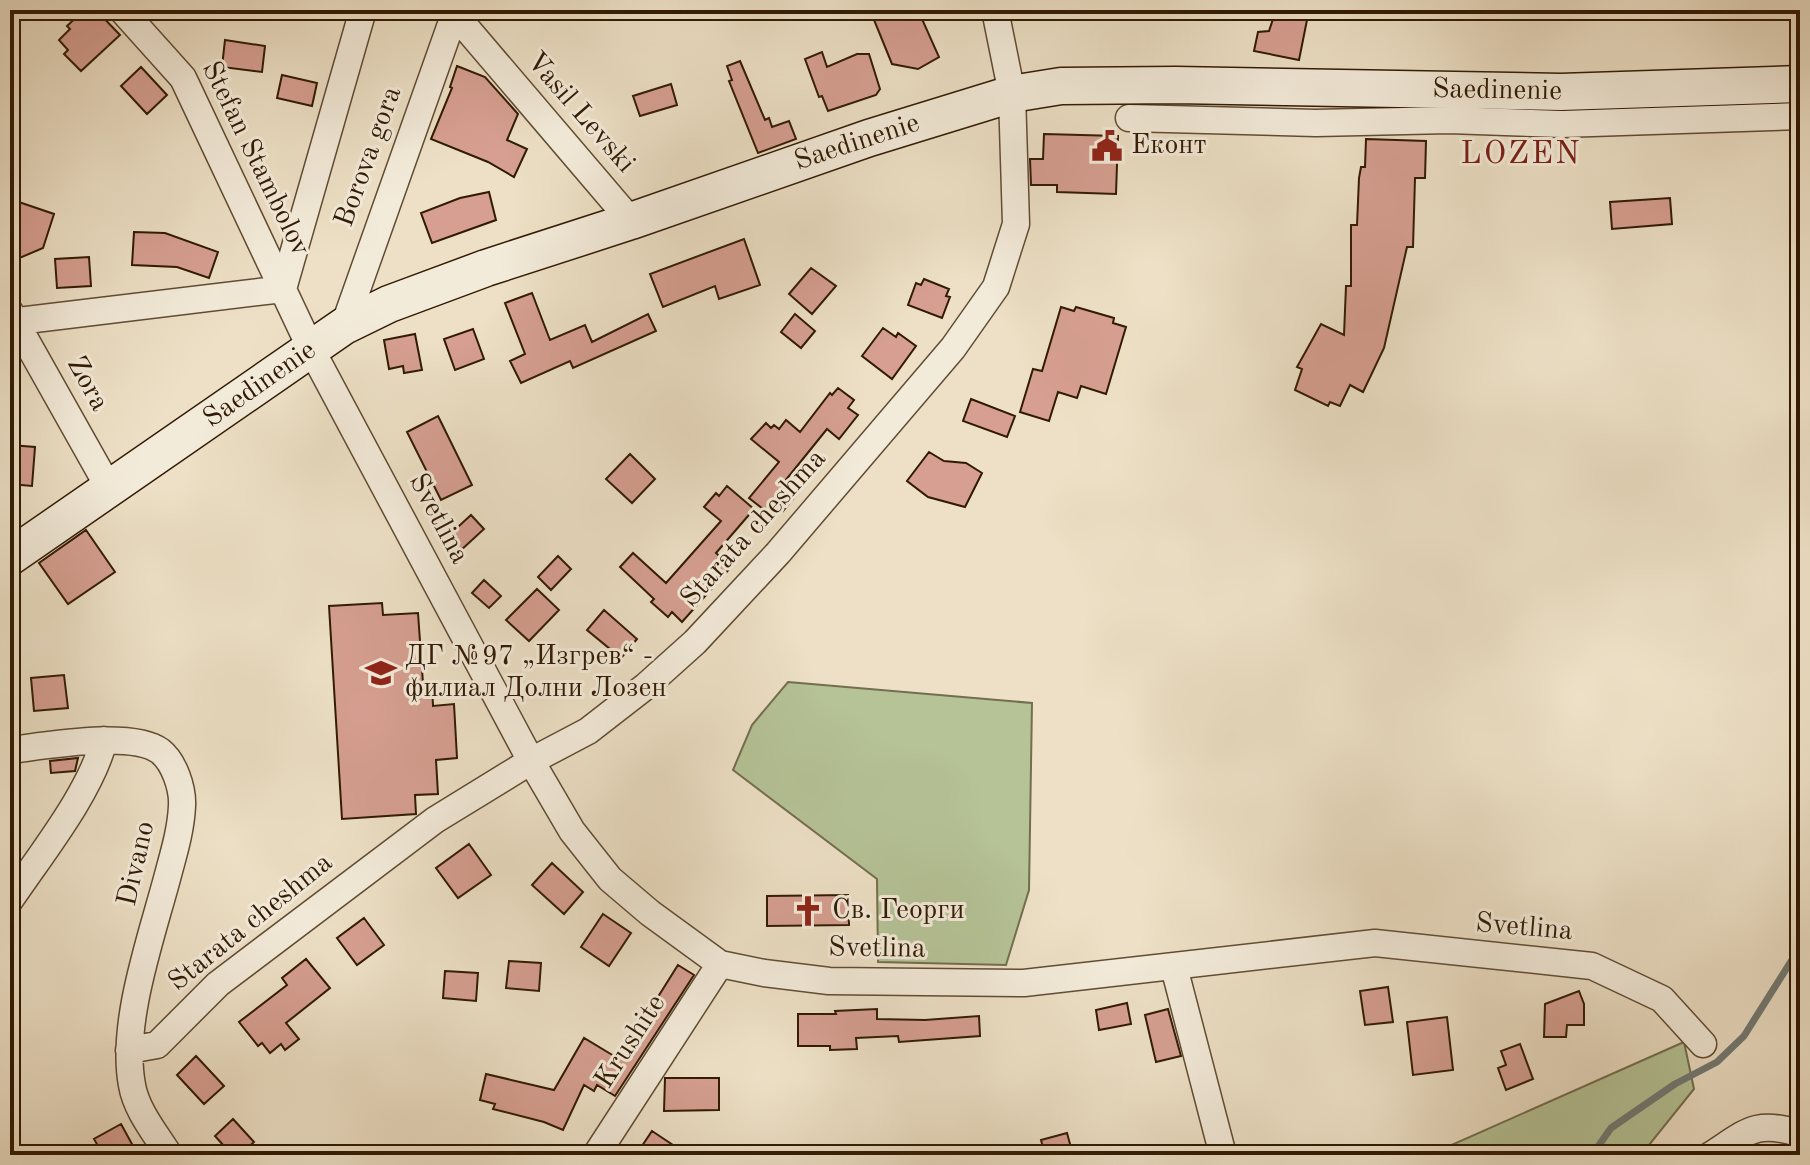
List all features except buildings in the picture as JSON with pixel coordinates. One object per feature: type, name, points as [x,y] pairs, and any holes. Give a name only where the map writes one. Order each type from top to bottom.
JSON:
[{"type":"street","name":"Stefan Stambolov","points":[[122,10],[183,78],[311,349]]},
{"type":"street","name":"Borova gora","points":[[283,289],[363,10]]},
{"type":"street","name":"Starata cheshma","points":[[129,1050],[157,1045],[218,984],[435,820],[531,761],[588,731],[646,686],[695,642],[778,553],[953,348],[996,287],[1016,224],[1012,94],[995,10]]},
{"type":"street","name":"Borova gora","points":[[344,326],[454,12]]},
{"type":"street","name":"Vasil Levski","points":[[454,12],[631,221]]},
{"type":"street","name":"Saedinenie","points":[[10,557],[344,326],[389,304],[869,138],[1012,94],[1061,86],[1561,92],[1800,84]]},
{"type":"street","points":[[1129,118],[1316,123],[1449,120],[1562,124],[1800,116]]},
{"type":"street","points":[[12,318],[283,289]]},
{"type":"street","name":"Zora","points":[[12,318],[109,488]]},
{"type":"street","name":"Svetlina","points":[[311,349],[531,761],[572,831],[610,879],[650,913],[720,964],[829,981],[1024,983],[1375,943],[1592,966],[1662,999],[1703,1044]]},
{"type":"street","points":[[10,900],[85,784],[100,757],[104,740]]},
{"type":"street","name":"Divano","points":[[10,750],[104,740],[128,741],[158,749],[170,761],[182,802],[180,829],[139,988],[129,1050]]},
{"type":"street","name":"Krushite","points":[[596,1155],[720,964]]},
{"type":"street","points":[[1174,967],[1223,1155]]},
{"type":"street","points":[[129,1050],[132,1088],[148,1123],[169,1155]]},
{"type":"street","points":[[1711,1155],[1751,1130],[1766,1126],[1781,1127],[1800,1134]]},
{"type":"green space","points":[[788,682],[1032,703],[1029,890],[1006,965],[878,962],[877,879],[733,770],[752,725]]},
{"type":"green space","points":[[1684,1042],[1694,1089],[1641,1155],[1440,1155],[1438,1151]]},
{"type":"waterway","points":[[1592,1155],[1611,1128],[1675,1084],[1717,1062],[1744,1036],[1800,947]]},
{"type":"place","name":"Еконт","points":[[1107,146]]},
{"type":"place","name":"ДГ №97 „Изгрев“ - филиал Долни Лозен","points":[[381,673]]},
{"type":"place","name":"Св. Георги","points":[[808,911]]},
{"type":"district","name":"LOZEN","points":[[1521,155]]}]
